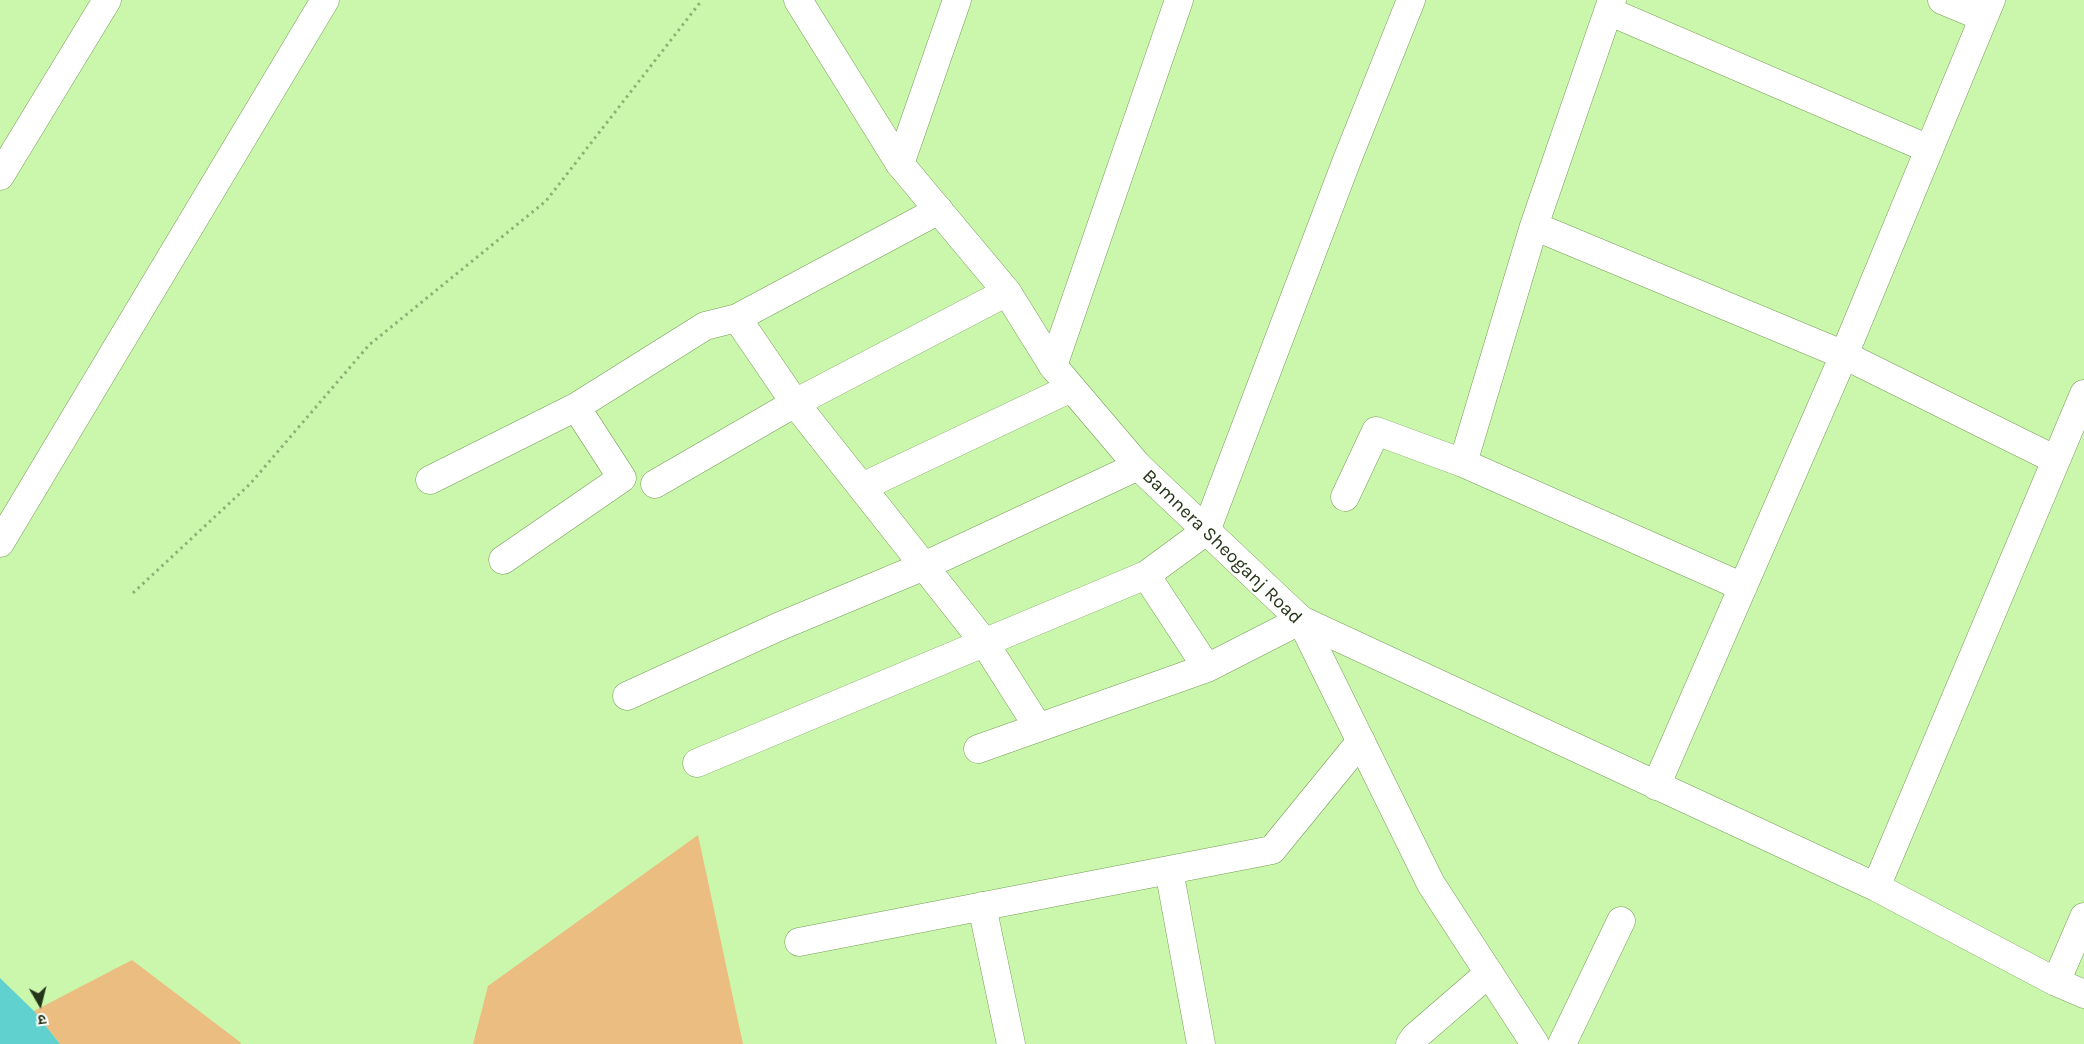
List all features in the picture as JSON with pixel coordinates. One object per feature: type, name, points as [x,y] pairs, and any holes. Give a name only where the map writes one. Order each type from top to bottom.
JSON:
[{"type":"street","points":[[0,176],[107,0]]},
{"type":"street","points":[[0,543],[325,0]]},
{"type":"street","name":"Bamnera Sheoganj Road","points":[[798,0],[900,164],[1007,292],[1053,366],[1138,466],[1301,620],[1431,884],[1536,1044]]},
{"type":"street","points":[[900,164],[957,0]]},
{"type":"street","points":[[1053,366],[1179,0]]},
{"type":"street","points":[[697,763],[1146,575],[1206,531],[1344,169],[1411,0]]},
{"type":"street","points":[[1656,786],[1844,355],[1987,8],[1942,0]]},
{"type":"street","points":[[1463,463],[1534,226],[1610,5],[1929,149]]},
{"type":"street","points":[[430,480],[576,407],[705,326],[737,318],[939,210]]},
{"type":"street","points":[[1534,226],[1844,355],[2056,460]]},
{"type":"street","points":[[655,484],[795,403],[1007,292]]},
{"type":"street","points":[[737,318],[795,403],[984,642],[1038,727]]},
{"type":"street","points":[[862,487],[1072,388]]},
{"type":"street","points":[[1876,887],[2084,394]]},
{"type":"street","points":[[503,560],[622,478],[576,407]]},
{"type":"street","points":[[1344,497],[1376,431],[1463,463],[1743,587]]},
{"type":"street","points":[[627,696],[778,627],[924,566],[1138,466]]},
{"type":"street","points":[[1146,575],[1207,668]]},
{"type":"street","points":[[978,749],[1207,668],[1301,620],[1876,887],[2056,982],[2084,994]]},
{"type":"street","points":[[799,942],[1272,850],[1361,741]]},
{"type":"street","points":[[1169,870],[1201,1044]]},
{"type":"street","points":[[982,906],[1011,1044]]},
{"type":"street","points":[[2056,982],[2084,917]]},
{"type":"street","points":[[1562,1044],[1621,921]]},
{"type":"street","points":[[1410,1044],[1416,1036],[1489,973]]},
{"type":"path","points":[[133,592],[250,484],[369,346],[546,201],[702,0]]},
{"type":"shaded area","points":[[698,835],[743,1044],[473,1044],[488,986]]},
{"type":"shaded area","points":[[132,960],[241,1044],[60,1044],[34,1011]]},
{"type":"water","points":[[0,978],[34,1011],[60,1044],[0,1044]]}]
